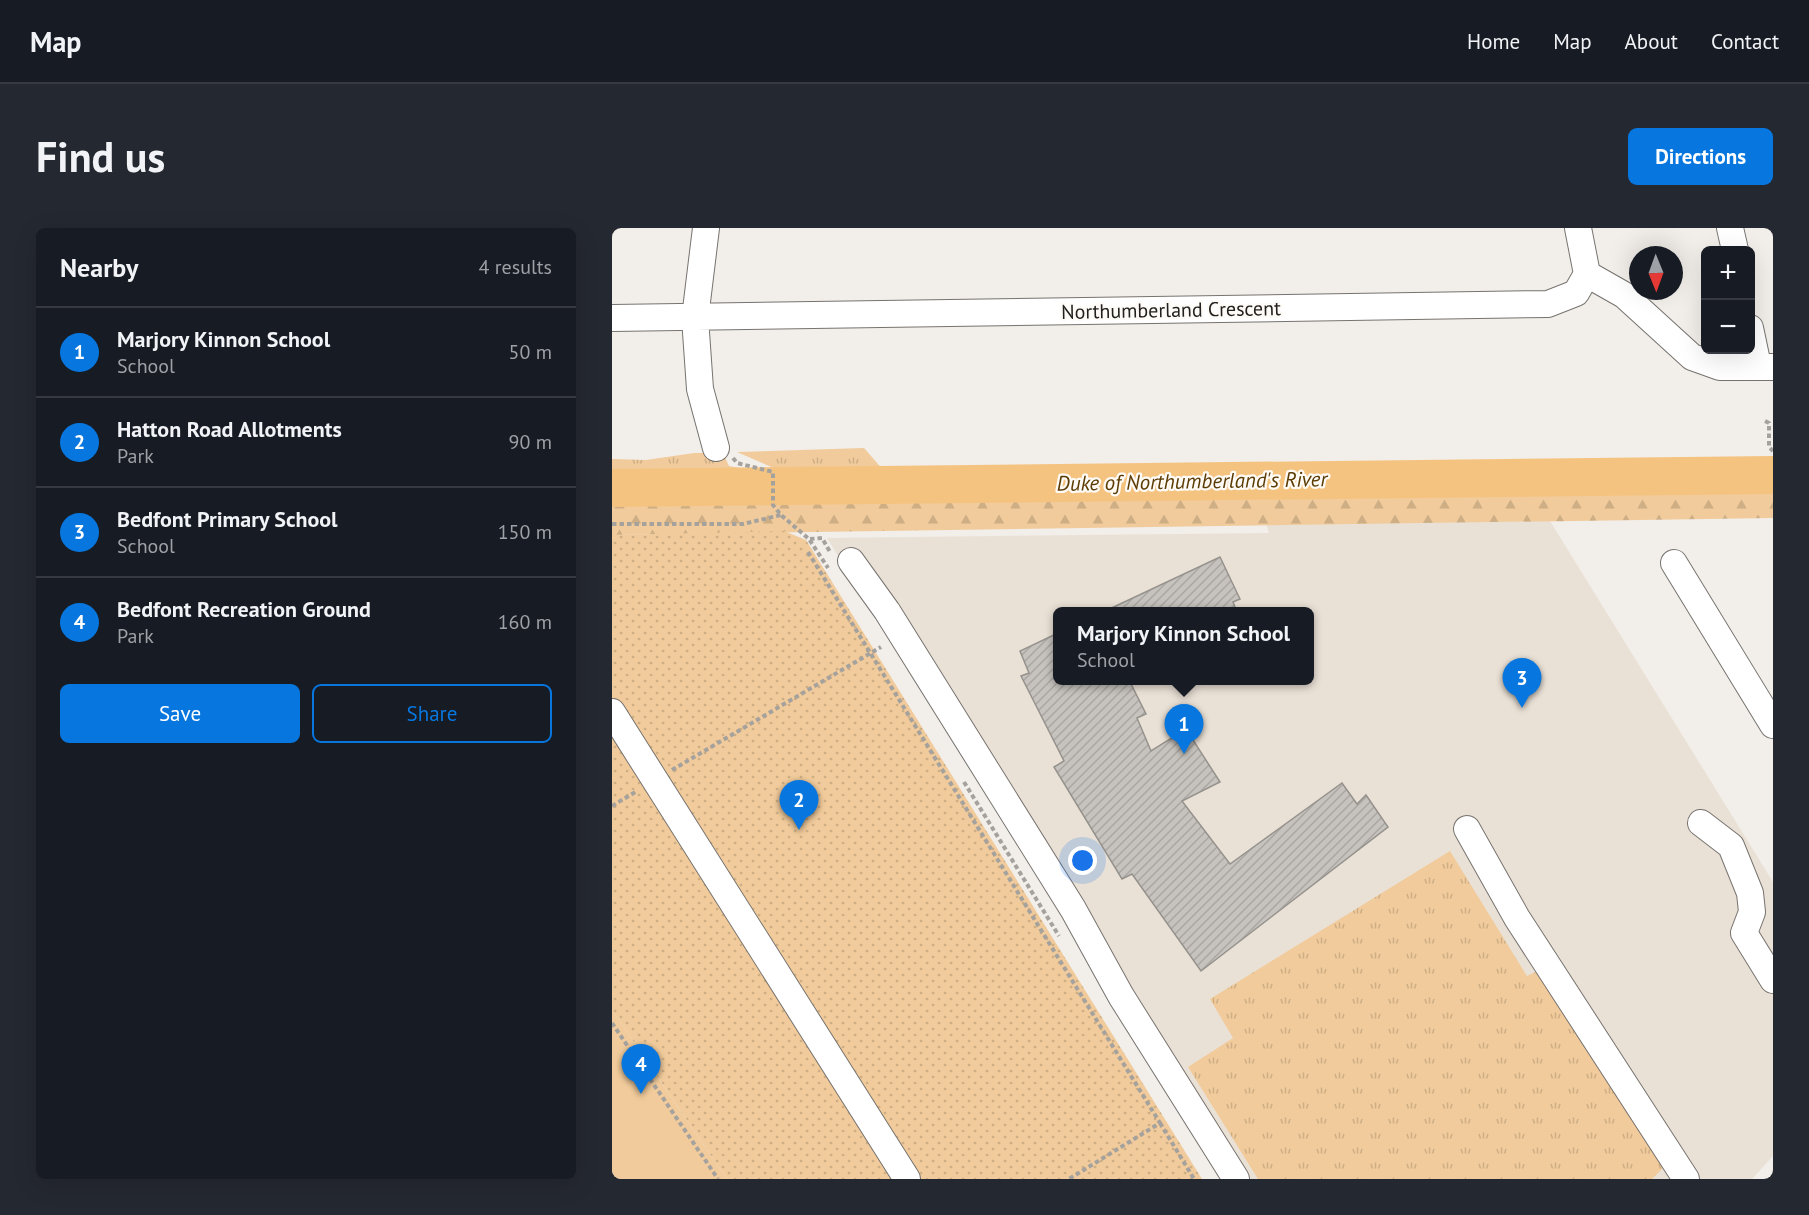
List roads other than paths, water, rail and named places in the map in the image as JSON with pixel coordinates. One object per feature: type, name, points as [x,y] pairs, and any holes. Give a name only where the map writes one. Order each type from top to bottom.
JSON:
[{"type":"street","points":[[706,228],[695,318],[700,389],[716,448]]},
{"type":"street","points":[[1578,228],[1587,274],[1624,295],[1692,357],[1720,368],[1766,366],[1755,340]]},
{"type":"street","points":[[1730,228],[1734,246]]},
{"type":"street","name":"Northumberland Crescent","points":[[612,318],[1548,304],[1575,293],[1587,274]]},
{"type":"street","points":[[1674,562],[1773,725]]},
{"type":"street","points":[[843,569],[887,611],[1072,909],[1121,996],[1236,1179]]},
{"type":"street","points":[[612,712],[907,1179]]},
{"type":"street","points":[[1701,823],[1731,846],[1749,893],[1752,912],[1744,933],[1773,980]]},
{"type":"street","points":[[1467,829],[1517,918],[1686,1179]]},
{"type":"waterway","name":"Duke of Northumberland's River","points":[[612,488],[1773,475]]},
{"type":"place","name":"Bedfont Primary School","points":[[1522,708]]},
{"type":"place","name":"Marjory Kinnon School","points":[[1184,754]]},
{"type":"place","name":"Hatton Road Allotments","points":[[799,830]]},
{"type":"place","name":"Bedfont Recreation Ground","points":[[641,1094]]}]
